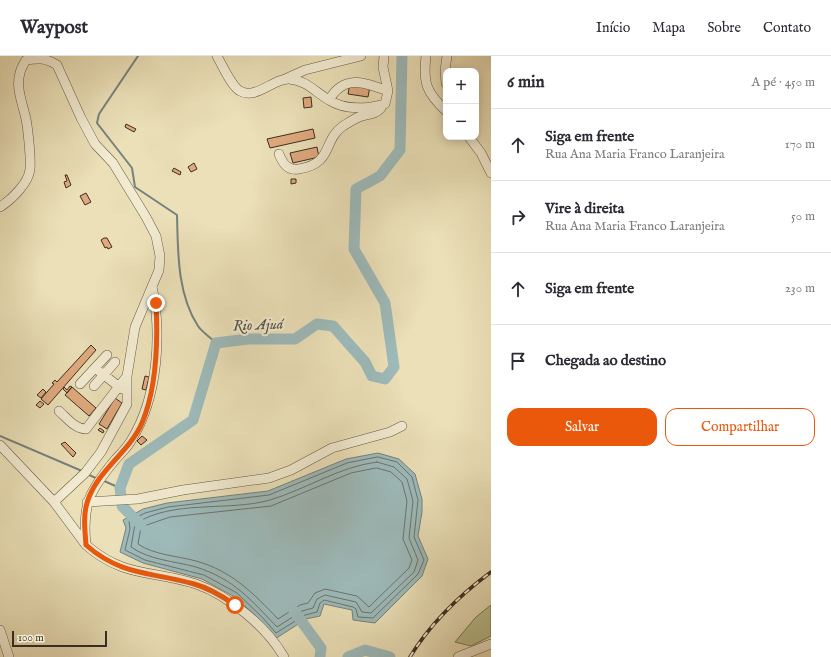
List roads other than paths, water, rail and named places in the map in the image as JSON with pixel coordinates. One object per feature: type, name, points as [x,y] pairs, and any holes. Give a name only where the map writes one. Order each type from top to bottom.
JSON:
[{"type":"street","points":[[217,56],[234,86],[240,91],[246,93],[254,92],[305,70],[361,56]]},
{"type":"street","points":[[279,154],[282,163],[287,168],[297,170],[317,164],[324,156],[334,135],[342,127],[359,116],[372,114],[385,104],[388,91],[383,67],[384,56]]},
{"type":"street","points":[[426,56],[424,74],[426,87],[435,101],[443,108]]},
{"type":"street","points":[[445,68],[447,56]]},
{"type":"street","points":[[0,207],[10,201],[21,188],[30,170],[26,121],[19,90],[19,70],[26,60],[39,58],[49,60],[57,65],[92,137],[113,163],[156,236],[160,256],[159,270],[136,327],[127,376],[127,404],[101,452],[85,473],[54,502]]},
{"type":"street","points":[[287,78],[301,81],[340,106],[370,108],[385,104]]},
{"type":"street","points":[[329,100],[340,86],[348,83],[357,82],[372,85],[388,91]]},
{"type":"street","points":[[471,140],[482,153],[491,174]]},
{"type":"street","points":[[482,153],[491,151]]},
{"type":"street","points":[[86,545],[84,520],[87,502],[93,489],[131,441],[142,422],[156,364],[158,332],[156,303],[152,286]]},
{"type":"street","points":[[80,384],[107,355]]},
{"type":"street","points":[[94,386],[115,362]]},
{"type":"street","points":[[95,368],[128,393]]},
{"type":"street","points":[[59,411],[75,426],[80,429],[86,429],[93,423],[118,386],[127,376]]},
{"type":"street","points":[[87,502],[138,499],[183,490],[269,478],[291,470],[332,448],[390,432],[402,426]]},
{"type":"street","points":[[0,445],[54,502],[86,545],[100,557],[115,565],[195,584],[217,593],[253,621],[284,657]]},
{"type":"street","points":[[0,630],[9,657]]},
{"type":"street","points":[[458,657],[491,644]]},
{"type":"water","points":[[378,453],[399,459],[415,474],[422,499],[422,512],[418,536],[428,559],[422,576],[375,623],[353,620],[352,610],[324,604],[320,616],[306,619],[275,639],[260,620],[235,597],[202,579],[143,563],[120,552],[126,528],[123,520],[143,509],[167,503],[268,491],[346,459]]},
{"type":"waterway","points":[[138,56],[99,114],[97,123],[132,168],[135,187],[177,215],[180,272],[186,300],[191,314],[198,326],[216,343]]},
{"type":"waterway","name":"Rio Ajuá","points":[[141,525],[122,506],[120,488],[129,464],[193,420],[216,343],[248,339],[295,339],[317,324],[333,326],[365,362],[372,376],[385,379],[394,367],[385,303],[354,249],[356,189],[380,176],[400,150],[402,56]]},
{"type":"waterway","points":[[0,436],[82,471]]},
{"type":"waterway","points":[[87,474],[98,479]]},
{"type":"waterway","points":[[102,480],[120,488]]},
{"type":"waterway","name":"Rio Ajuá","points":[[294,611],[321,648],[320,657]]},
{"type":"waterway","points":[[348,657],[365,650],[390,657]]},
{"type":"railway","points":[[410,657],[427,633],[446,611],[468,590],[491,572]]}]
